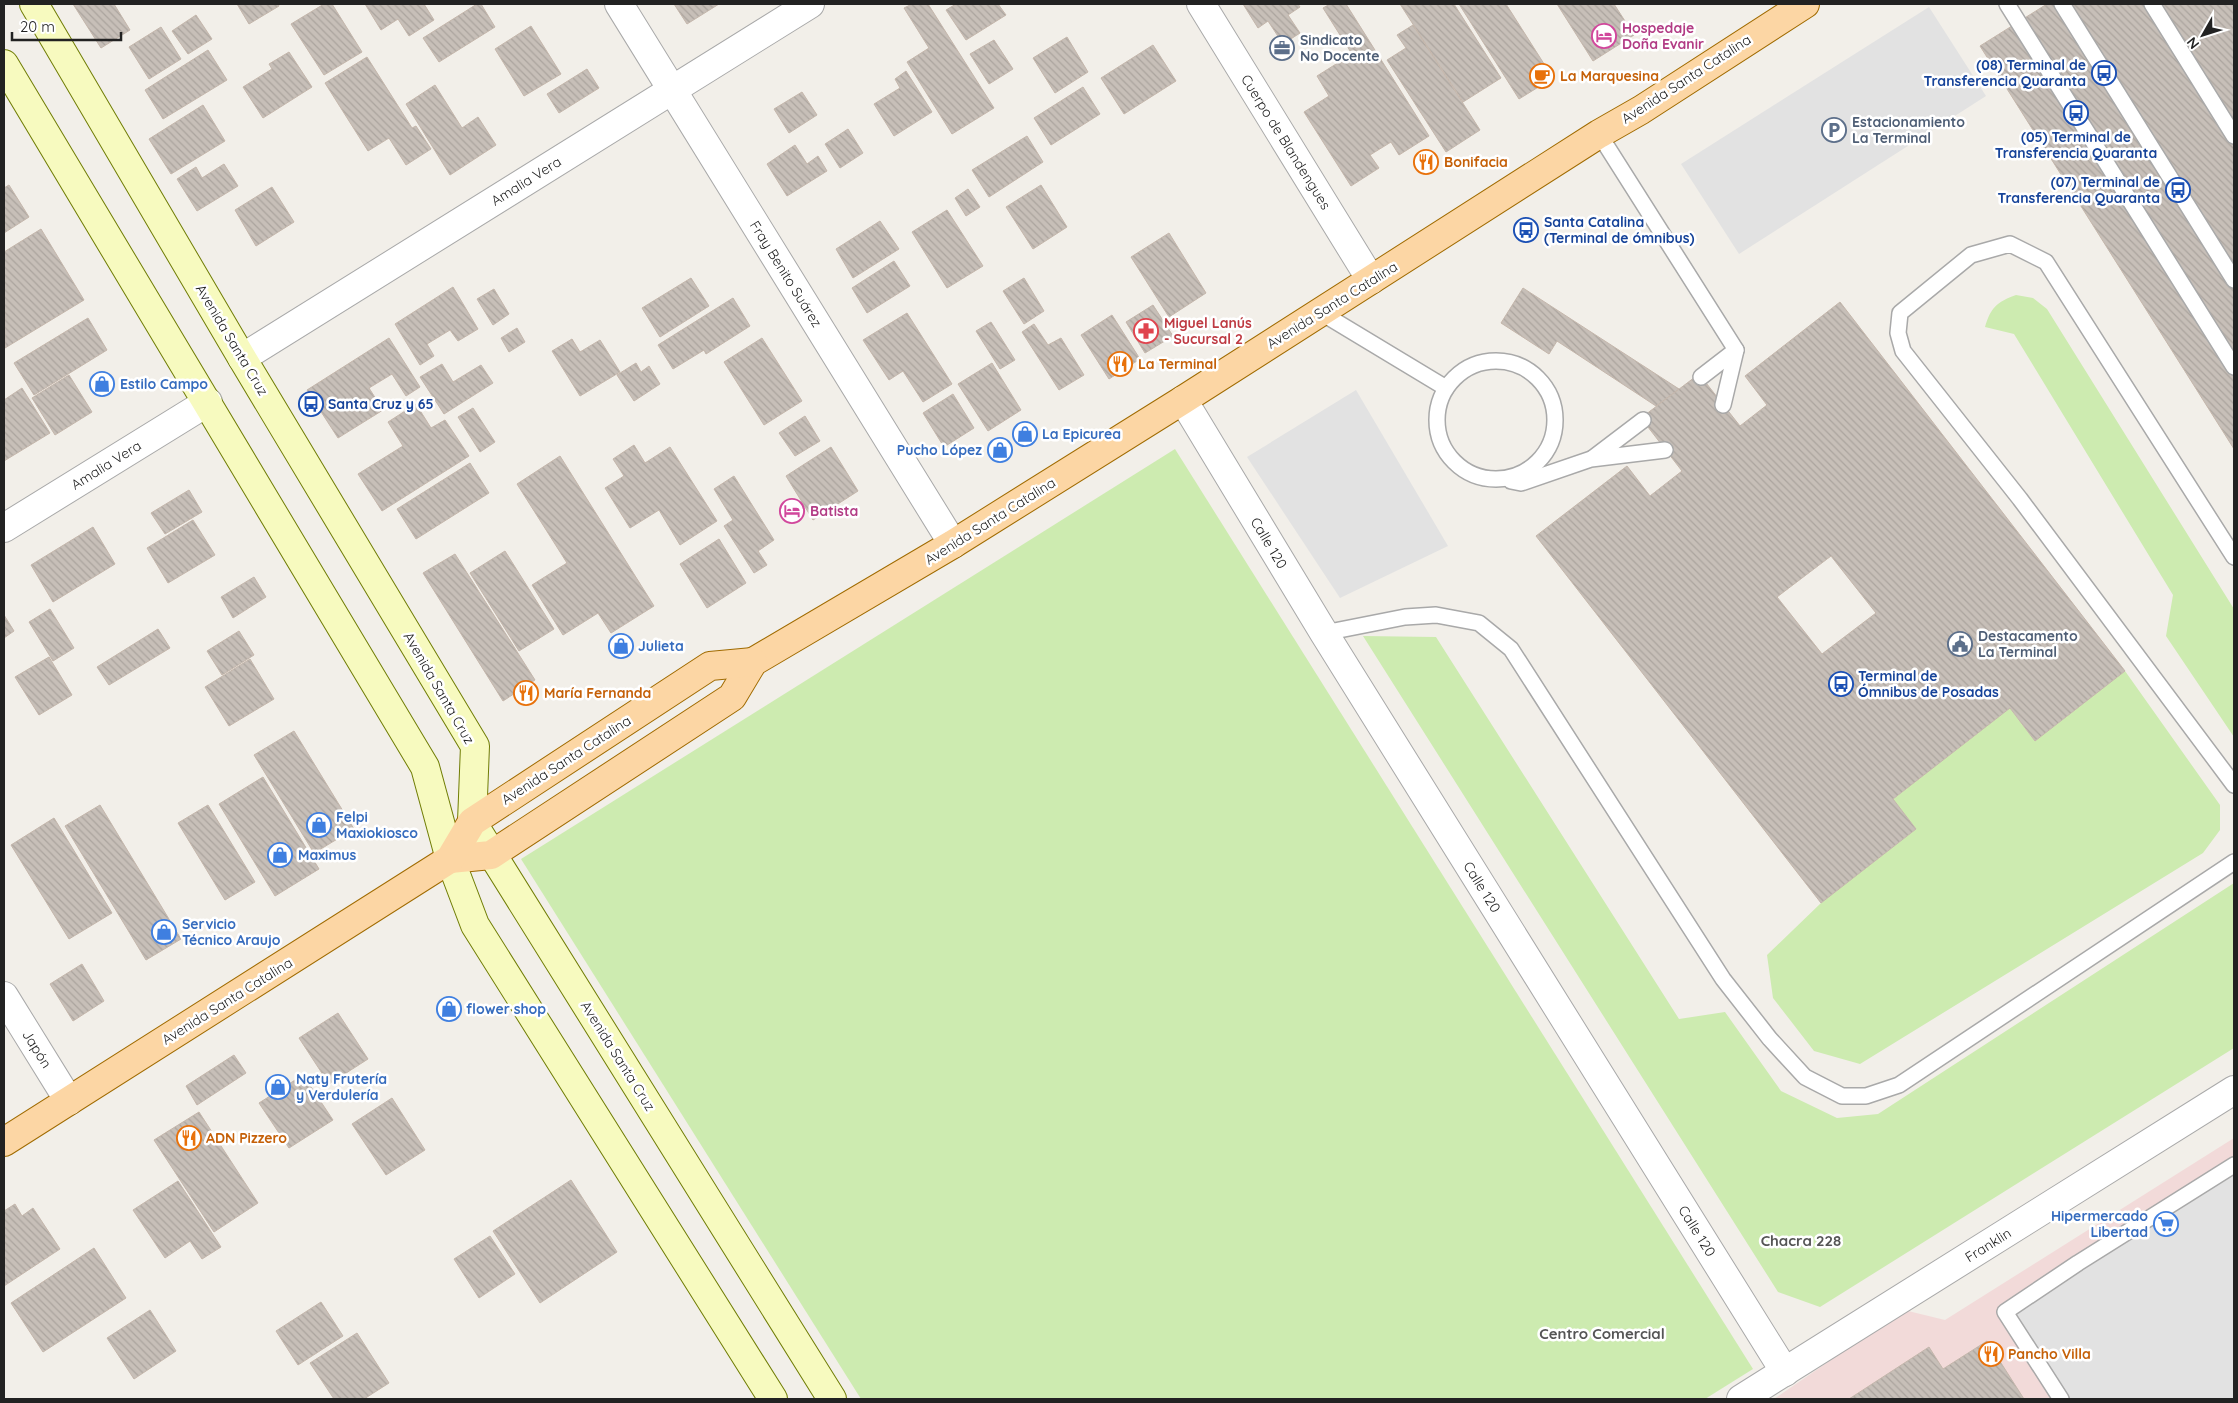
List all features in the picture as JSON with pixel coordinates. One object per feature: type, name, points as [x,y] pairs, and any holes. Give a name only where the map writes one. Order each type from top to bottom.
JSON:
[{"type":"main road","name":"Avenida Santa Cruz","points":[[34,4],[242,358],[475,746],[472,822],[832,1399]]},
{"type":"main road","name":"Avenida Santa Catalina","points":[[4,1142],[450,859],[472,822],[710,666],[753,662],[953,544],[1183,400],[1599,134],[1641,110],[1788,8]]},
{"type":"main road","points":[[4,64],[425,767],[450,859],[475,925],[773,1399]]},
{"type":"main road","name":"Avenida Santa Catalina","points":[[450,859],[491,855],[732,697],[753,662]]},
{"type":"street","name":"Fray Benito Suárez","points":[[619,4],[953,544]]},
{"type":"street","name":"Amalia Vera","points":[[242,358],[810,4]]},
{"type":"street","name":"Cuerpo de Blandengues","points":[[1201,4],[1371,280]]},
{"type":"street","name":"Calle 120","points":[[1183,400],[1324,633],[1785,1372]]},
{"type":"street","name":"Amalia Vera","points":[[4,528],[208,402]]},
{"type":"street","name":"Japón","points":[[4,996],[69,1101]]},
{"type":"street","name":"Franklin","points":[[1741,1399],[2234,1090]]},
{"type":"lane","points":[[2007,4],[2234,367]]},
{"type":"lane","points":[[2062,4],[2234,280]]},
{"type":"lane","points":[[2152,4],[2234,136]]},
{"type":"lane","points":[[1599,134],[1736,350],[1723,405]]},
{"type":"lane","points":[[2234,557],[2046,262],[2010,244],[1971,255],[1900,313],[1898,333],[1903,351],[2020,499],[2234,785]]},
{"type":"lane","points":[[1320,312],[1446,388]]},
{"type":"lane","points":[[1701,377],[1736,350]]},
{"type":"lane","points":[[1497,479],[1516,476],[1534,466],[1547,450],[1554,431],[1554,410],[1547,392],[1534,376],[1517,365],[1498,361],[1478,364],[1459,373],[1446,388],[1439,405],[1437,422],[1440,440],[1449,456],[1462,468],[1479,476],[1497,479],[1521,483],[1591,459],[1665,450]]},
{"type":"lane","points":[[1591,459],[1643,420]]},
{"type":"lane","points":[[1324,633],[1405,617],[1436,615],[1479,623],[1511,649],[1723,979],[1770,1039],[1804,1077],[1842,1096],[1866,1096],[1899,1085],[2234,862]]},
{"type":"lane","points":[[2061,1399],[2006,1312],[2078,1263],[2234,1165]]},
{"type":"shaded area","name":"Estacionamiento La Terminal","points":[[1929,7],[1986,96],[1739,254],[1681,164]]},
{"type":"shaded area","points":[[1356,390],[1448,546],[1340,598],[1247,457]]},
{"type":"shaded area","name":"Hipermercado Libertad","points":[[2234,1138],[2234,1399],[1774,1399],[1904,1310],[1945,1320]]},
{"type":"shaded area","points":[[2234,1169],[2234,1399],[2061,1399],[2005,1312]]},
{"type":"green space","points":[[2016,295],[2033,298],[2047,309],[2234,609],[2234,737],[2166,636],[2173,595],[2014,334],[1985,327],[1992,310],[1999,303]]},
{"type":"green space","points":[[1175,449],[1753,1369],[1705,1399],[861,1399],[521,859]]},
{"type":"green space","points":[[1363,636],[1436,637],[1679,1019],[1725,1012],[1781,1091],[1837,1118],[1878,1114],[2234,883],[2234,1048],[1820,1307],[1778,1292]]},
{"type":"green space","points":[[2125,671],[2220,805],[2220,830],[2203,853],[1860,1064],[1814,1051],[1773,998],[1767,955],[1821,903],[1916,829],[1893,799],[2010,708],[2035,741]]},
{"type":"building","points":[[73,4],[114,4],[130,30],[101,48]]},
{"type":"building","points":[[237,4],[278,4],[279,6],[249,24]]},
{"type":"building","points":[[324,4],[332,4],[362,52],[324,75],[291,24]]},
{"type":"building","points":[[365,4],[424,4],[434,20],[409,36],[398,19],[381,30]]},
{"type":"building","points":[[477,4],[481,4],[495,27],[439,62],[423,38]]},
{"type":"building","points":[[674,4],[719,4],[687,24]]},
{"type":"building","points":[[912,4],[928,4],[994,108],[952,134],[907,62],[929,48],[904,8]]},
{"type":"building","points":[[956,4],[998,4],[1006,15],[966,40],[946,10]]},
{"type":"building","points":[[1243,4],[1298,4],[1300,7],[1288,15],[1300,33],[1283,44],[1268,21],[1258,28]]},
{"type":"building","points":[[1330,4],[1346,4],[1429,136],[1399,155],[1391,142],[1370,155],[1379,168],[1351,186],[1304,112],[1329,96],[1317,76],[1352,54],[1323,8]]},
{"type":"building","points":[[1400,4],[1454,4],[1501,78],[1463,102]]},
{"type":"building","points":[[1459,4],[1506,4],[1553,78],[1519,99]]},
{"type":"building","points":[[1557,4],[1614,4],[1634,35],[1593,61]]},
{"type":"building","points":[[2047,4],[2232,4],[2234,7],[2234,449],[1980,46]]},
{"type":"building","points":[[196,15],[212,39],[188,54],[172,31]]},
{"type":"building","points":[[1413,25],[1480,130],[1446,152],[1387,60],[1406,48],[1397,35]]},
{"type":"building","points":[[531,26],[561,74],[524,96],[495,49]]},
{"type":"building","points":[[161,27],[181,59],[149,79],[129,47]]},
{"type":"building","points":[[1067,37],[1088,72],[1055,93],[1033,58]]},
{"type":"building","points":[[994,40],[1013,69],[989,84],[970,54]]},
{"type":"building","points":[[1153,45],[1176,81],[1124,114],[1101,78]]},
{"type":"building","points":[[208,50],[227,80],[163,119],[145,90]]},
{"type":"building","points":[[289,52],[312,87],[263,118],[243,87],[272,69],[269,64]]},
{"type":"building","points":[[367,57],[412,128],[416,126],[431,149],[406,165],[389,138],[368,151],[325,83]]},
{"type":"building","points":[[587,69],[599,88],[559,113],[547,94]]},
{"type":"building","points":[[906,71],[932,112],[894,136],[874,104],[900,88],[895,79]]},
{"type":"building","points":[[435,85],[462,128],[478,117],[496,145],[450,175],[406,104]]},
{"type":"building","points":[[1083,87],[1100,114],[1051,145],[1034,118]]},
{"type":"building","points":[[802,92],[817,115],[789,133],[774,109]]},
{"type":"building","points":[[203,105],[225,141],[171,174],[149,139]]},
{"type":"building","points":[[848,129],[863,153],[840,168],[825,144]]},
{"type":"building","points":[[1027,136],[1043,162],[989,197],[972,170]]},
{"type":"building","points":[[795,145],[807,164],[818,156],[827,171],[787,196],[767,164]]},
{"type":"building","points":[[224,164],[238,186],[197,211],[177,179],[196,167],[202,178]]},
{"type":"building","points":[[9,185],[29,217],[4,233],[4,188]]},
{"type":"building","points":[[1041,185],[1067,227],[1033,249],[1006,207]]},
{"type":"building","points":[[272,187],[294,222],[256,246],[235,210]]},
{"type":"building","points":[[968,189],[980,207],[966,216],[955,198]]},
{"type":"building","points":[[947,210],[983,266],[947,288],[912,232]]},
{"type":"building","points":[[880,221],[899,249],[853,278],[836,249]]},
{"type":"building","points":[[41,229],[84,300],[5,348],[4,252]]},
{"type":"building","points":[[1169,233],[1206,293],[1169,317],[1131,257]]},
{"type":"building","points":[[894,261],[910,286],[867,313],[852,288]]},
{"type":"building","points":[[691,278],[709,306],[660,337],[642,308]]},
{"type":"building","points":[[1024,278],[1044,311],[1024,324],[1003,291]]},
{"type":"building","points":[[453,287],[478,329],[458,341],[450,330],[427,344],[434,356],[420,365],[395,324]]},
{"type":"building","points":[[1523,288],[1679,389],[1656,406],[1557,341],[1549,354],[1501,323]]},
{"type":"building","points":[[494,289],[509,314],[493,325],[477,299]]},
{"type":"building","points":[[733,298],[750,326],[706,354],[704,350],[673,369],[658,345]]},
{"type":"building","points":[[1840,302],[2125,671],[2035,741],[2010,708],[1893,799],[1916,829],[1821,903],[1536,536],[1627,466],[1650,496],[1682,471],[1641,418],[1699,374],[1740,426],[1767,405],[1745,376]],"holes":[[[1831,556],[1876,613],[1822,654],[1777,597]]]},
{"type":"building","points":[[1153,305],[1173,336],[1145,353],[1126,322]]},
{"type":"building","points":[[907,313],[952,384],[923,402],[903,371],[889,380],[863,340]]},
{"type":"building","points":[[1112,315],[1140,359],[1109,379],[1081,335]]},
{"type":"building","points":[[88,318],[107,350],[34,395],[14,363]]},
{"type":"building","points":[[991,322],[1015,360],[1000,369],[976,331]]},
{"type":"building","points":[[1034,324],[1048,345],[1061,338],[1084,375],[1059,390],[1022,332]]},
{"type":"building","points":[[517,328],[525,342],[509,352],[501,338]]},
{"type":"building","points":[[389,338],[420,387],[406,396],[392,374],[369,388],[383,410],[338,438],[307,390]]},
{"type":"building","points":[[762,338],[802,401],[764,425],[724,362]]},
{"type":"building","points":[[572,339],[580,352],[600,340],[620,372],[580,396],[552,351]]},
{"type":"building","points":[[636,363],[641,372],[649,366],[660,384],[634,401],[617,375]]},
{"type":"building","points":[[992,363],[1021,410],[988,431],[958,384]]},
{"type":"building","points":[[442,364],[453,382],[481,365],[493,383],[444,414],[420,377]]},
{"type":"building","points":[[69,375],[92,412],[55,435],[32,398]]},
{"type":"building","points":[[22,388],[50,433],[4,461],[4,400]]},
{"type":"building","points":[[953,394],[974,428],[944,447],[923,413]]},
{"type":"building","points":[[416,404],[431,428],[445,420],[469,456],[382,511],[358,474],[403,446],[388,422]]},
{"type":"building","points":[[473,408],[495,442],[480,452],[458,417]]},
{"type":"building","points":[[805,416],[820,441],[795,456],[779,433]]},
{"type":"building","points":[[634,445],[645,463],[670,447],[717,521],[680,545],[659,510],[630,528],[605,488],[624,476],[613,459]]},
{"type":"building","points":[[831,447],[858,491],[813,520],[786,476]]},
{"type":"building","points":[[560,456],[654,606],[611,633],[598,613],[563,635],[532,585],[567,563],[517,484]]},
{"type":"building","points":[[470,463],[489,493],[416,539],[397,509]]},
{"type":"building","points":[[734,476],[774,540],[758,551],[767,565],[754,573],[724,526],[733,520],[714,489]]},
{"type":"building","points":[[189,490],[202,512],[165,534],[151,513]]},
{"type":"building","points":[[193,520],[215,555],[168,583],[147,548]]},
{"type":"building","points":[[93,527],[115,564],[53,602],[31,565]]},
{"type":"building","points":[[719,539],[746,583],[707,608],[680,564]]},
{"type":"building","points":[[505,551],[554,629],[519,651],[470,573]]},
{"type":"building","points":[[455,554],[535,680],[503,701],[423,573]]},
{"type":"building","points":[[254,577],[266,597],[233,618],[221,597]]},
{"type":"building","points":[[50,609],[74,648],[53,661],[29,622]]},
{"type":"building","points":[[4,615],[14,631],[4,638]]},
{"type":"building","points":[[158,629],[170,648],[109,685],[97,667]]},
{"type":"building","points":[[239,631],[254,655],[222,675],[207,651]]},
{"type":"building","points":[[49,657],[72,695],[39,715],[15,677]]},
{"type":"building","points":[[250,659],[274,699],[229,726],[205,687]]},
{"type":"building","points":[[294,731],[354,829],[314,853],[254,755]]},
{"type":"building","points":[[263,777],[319,869],[275,896],[219,804]]},
{"type":"building","points":[[100,805],[181,939],[146,960],[65,826]]},
{"type":"building","points":[[208,805],[255,882],[225,900],[178,823]]},
{"type":"building","points":[[54,818],[112,913],[69,939],[11,845]]},
{"type":"building","points":[[82,964],[104,1001],[73,1021],[50,984]]},
{"type":"building","points":[[338,1013],[368,1059],[329,1084],[299,1038]]},
{"type":"building","points":[[234,1055],[246,1073],[197,1105],[186,1086]]},
{"type":"building","points":[[303,1075],[333,1120],[289,1148],[259,1103]]},
{"type":"building","points":[[392,1098],[425,1150],[386,1175],[352,1124]]},
{"type":"building","points":[[199,1112],[258,1203],[214,1232],[154,1140]]},
{"type":"building","points":[[571,1180],[617,1252],[540,1303],[493,1231]]},
{"type":"building","points":[[178,1181],[221,1247],[202,1259],[190,1241],[165,1258],[133,1210]]},
{"type":"building","points":[[15,1204],[22,1216],[33,1208],[60,1249],[4,1286],[4,1211]]},
{"type":"building","points":[[490,1236],[515,1274],[479,1298],[454,1259]]},
{"type":"building","points":[[94,1248],[126,1298],[43,1352],[11,1303]]},
{"type":"building","points":[[321,1302],[343,1336],[298,1365],[276,1331]]},
{"type":"building","points":[[150,1310],[176,1351],[134,1379],[107,1338]]},
{"type":"building","points":[[357,1333],[389,1383],[364,1399],[334,1399],[310,1363]]},
{"type":"building","points":[[1987,1341],[2024,1399],[1849,1399],[1929,1347],[1943,1369]]},
{"type":"place","name":"Hospedaje Doña Evanir","points":[[1604,36]]},
{"type":"place","name":"Sindicato No Docente","points":[[1282,48]]},
{"type":"place","name":"(08) Terminal de Transferencia Quaranta","points":[[2104,73]]},
{"type":"place","name":"La Marquesina","points":[[1542,76]]},
{"type":"place","name":"(05) Terminal de Transferencia Quaranta","points":[[2076,113]]},
{"type":"place","name":"Estacionamiento La Terminal","points":[[1834,130]]},
{"type":"place","name":"Bonifacia","points":[[1426,162]]},
{"type":"place","name":"(07) Terminal de Transferencia Quaranta","points":[[2178,190]]},
{"type":"place","name":"Santa Catalina (Terminal de ómnibus)","points":[[1526,230]]},
{"type":"place","name":"Miguel Lanús - Sucursal 2","points":[[1146,331]]},
{"type":"place","name":"La Terminal","points":[[1120,364]]},
{"type":"place","name":"Estilo Campo","points":[[102,384]]},
{"type":"place","name":"Santa Cruz y 65","points":[[311,404]]},
{"type":"place","name":"La Epicurea","points":[[1025,434]]},
{"type":"place","name":"Pucho López","points":[[1000,450]]},
{"type":"place","name":"Batista","points":[[792,511]]},
{"type":"place","name":"Destacamento La Terminal","points":[[1960,644]]},
{"type":"place","name":"Julieta","points":[[621,646]]},
{"type":"place","name":"Terminal de Ómnibus de Posadas","points":[[1841,684]]},
{"type":"place","name":"María Fernanda","points":[[526,693]]},
{"type":"place","name":"Felpi Maxiokiosco","points":[[319,825]]},
{"type":"place","name":"Maximus","points":[[280,855]]},
{"type":"place","name":"Servicio Técnico Araujo","points":[[164,932]]},
{"type":"place","name":"flower shop","points":[[449,1009]]},
{"type":"place","name":"Naty Frutería y Verdulería","points":[[278,1087]]},
{"type":"place","name":"ADN Pizzero","points":[[189,1138]]},
{"type":"place","name":"Hipermercado Libertad","points":[[2166,1224]]},
{"type":"place","name":"Pancho Villa","points":[[1991,1354]]},
{"type":"district","name":"Chacra 228","points":[[1801,1240]]},
{"type":"district","name":"Centro Comercial","points":[[1602,1333]]}]
